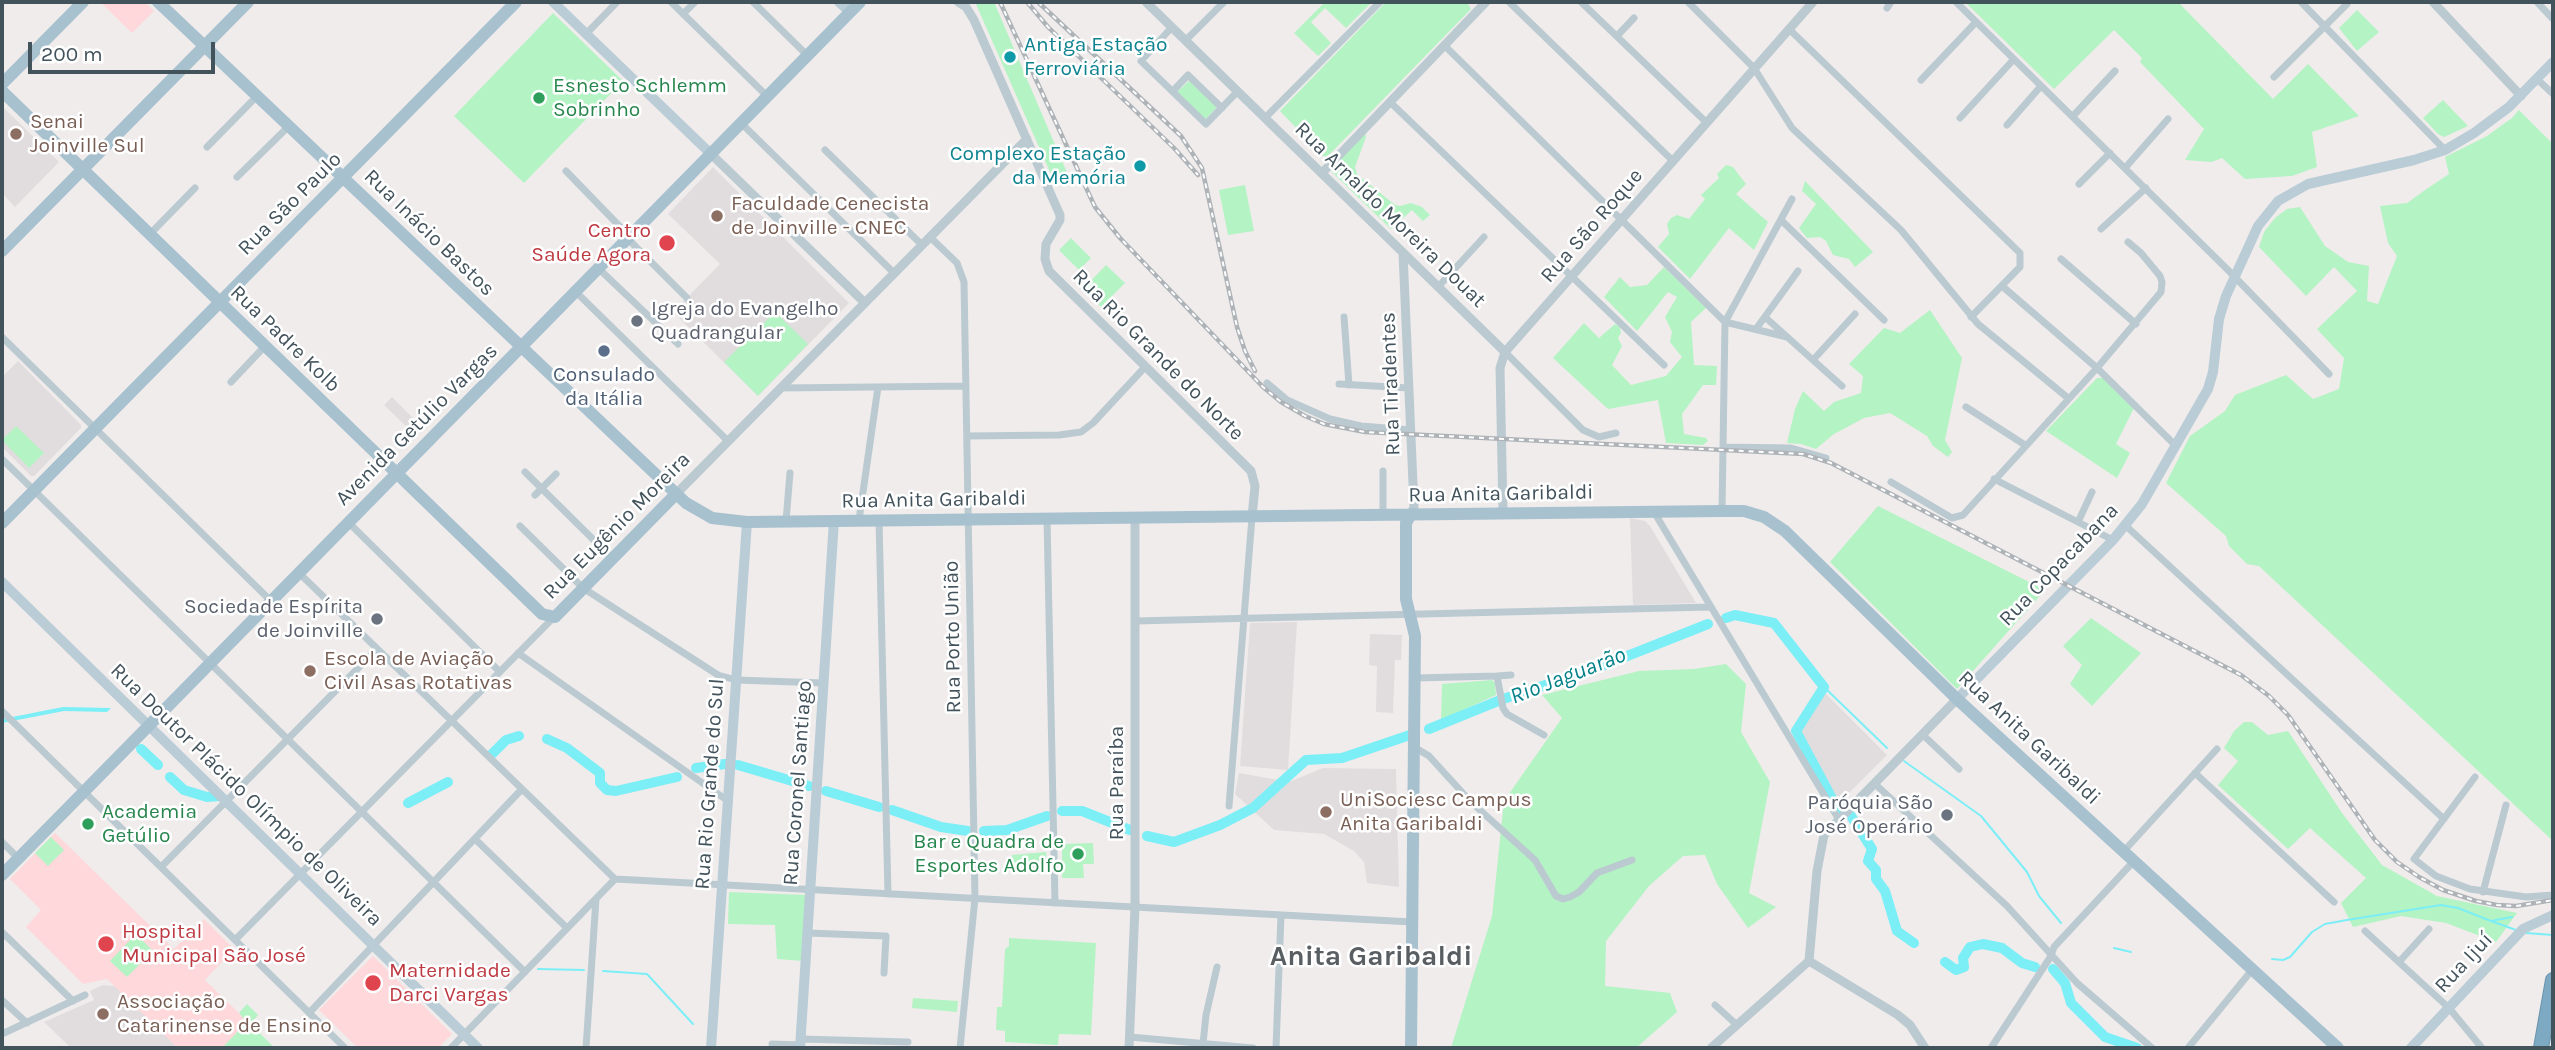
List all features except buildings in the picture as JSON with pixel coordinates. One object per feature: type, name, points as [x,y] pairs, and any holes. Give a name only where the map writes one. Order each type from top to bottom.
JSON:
[{"type":"highway","points":[[2543,1047],[2553,980]]},
{"type":"highway","points":[[2543,1047],[2553,1030]]},
{"type":"main road","points":[[2,84],[83,2]]},
{"type":"main road","name":"Rua Inácio Bastos","points":[[158,2],[521,347]]},
{"type":"main road","points":[[202,44],[238,2]]},
{"type":"main road","points":[[2,242],[248,2]]},
{"type":"main road","name":"Rua São Paulo","points":[[2,523],[516,2]]},
{"type":"main road","points":[[553,2],[710,154]]},
{"type":"main road","points":[[839,2],[855,7]]},
{"type":"main road","name":"Avenida Getúlio Vargas","points":[[2,875],[855,7]]},
{"type":"main road","name":"Rua Copacabana","points":[[1956,699],[2113,540],[2142,504],[2208,389],[2213,372],[2219,319],[2234,276],[2265,214],[2287,194],[2321,180],[2414,160],[2445,150],[2492,121],[2521,96],[2553,62]]},
{"type":"main road","name":"Rua Padre Kolb","points":[[2,91],[547,619]]},
{"type":"main road","points":[[2,251],[80,167]]},
{"type":"main road","name":"Rua Anita Garibaldi","points":[[521,347],[676,494],[701,513],[722,520],[747,522],[1252,517],[1722,510],[1754,513],[1785,531],[1956,699],[2339,1048]]},
{"type":"main road","name":"Rua Eugênio Moreira","points":[[547,619],[583,588],[676,494]]},
{"type":"main road","points":[[1411,514],[1406,523],[1406,599],[1415,636],[1411,1048]]},
{"type":"main road","name":"Rua Coronel Santiago","points":[[801,1044],[834,520]]},
{"type":"main road","name":"Rua Rio Grande do Sul","points":[[711,1048],[747,522]]},
{"type":"main road","name":"Rua Doutor Plácido Olímpio de Oliveira","points":[[2,582],[478,1048]]},
{"type":"main road","name":"Rua Ijuí","points":[[2412,1048],[2523,929],[2553,915]]},
{"type":"street","points":[[586,34],[617,2]]},
{"type":"street","points":[[671,2],[767,96]]},
{"type":"street","points":[[683,14],[695,2]]},
{"type":"street","points":[[753,2],[807,55]]},
{"type":"street","points":[[855,7],[869,2]]},
{"type":"street","points":[[958,2],[966,7],[974,20],[1027,139]]},
{"type":"street","points":[[1186,40],[1224,2]]},
{"type":"street","points":[[1265,118],[1380,2]]},
{"type":"street","points":[[1509,2],[1673,161]]},
{"type":"street","points":[[1581,2],[1706,123]]},
{"type":"street","points":[[1688,2],[1754,68],[1792,128],[1901,230],[1971,317],[2068,398]]},
{"type":"street","name":"Rua São Roque","points":[[1503,513],[1500,368],[1505,352],[1813,2]]},
{"type":"street","points":[[1956,2],[2146,188],[2329,374]]},
{"type":"street","points":[[2301,2],[2445,150]]},
{"type":"street","points":[[2433,2],[2521,96]]},
{"type":"street","points":[[2537,2],[2553,19]]},
{"type":"street","name":"Rua Arnaldo Moreira Douat","points":[[1150,3],[1583,430],[1599,437],[1616,433]]},
{"type":"street","points":[[1322,173],[1444,46],[1480,4]]},
{"type":"street","points":[[2274,77],[2347,4]]},
{"type":"street","points":[[1617,36],[1634,18]]},
{"type":"street","points":[[1921,80],[1976,22]]},
{"type":"street","points":[[1172,27],[1141,61],[1172,92],[1206,124],[1238,91]]},
{"type":"street","points":[[1789,29],[2017,248],[2022,257],[2020,267],[1971,317]]},
{"type":"street","points":[[1444,46],[1725,322],[1787,337]]},
{"type":"street","points":[[1960,118],[2014,59]]},
{"type":"street","points":[[2073,116],[2115,71]]},
{"type":"street","points":[[1172,92],[1188,75],[1222,108]]},
{"type":"street","points":[[2537,79],[2553,94]]},
{"type":"street","points":[[2007,125],[2041,86]]},
{"type":"street","points":[[207,147],[257,96]]},
{"type":"street","points":[[1390,102],[1664,365]]},
{"type":"street","points":[[2125,168],[2168,119]]},
{"type":"street","points":[[741,123],[894,273]]},
{"type":"street","points":[[237,177],[289,126]]},
{"type":"street","name":"Rua Rio Grande do Norte","points":[[1027,139],[1061,218],[1046,244],[1045,259],[1049,271],[1251,471],[1255,486],[1252,517]]},
{"type":"street","name":"Rua Eugênio Moreira","points":[[676,494],[1027,139]]},
{"type":"street","points":[[824,150],[922,245]]},
{"type":"street","points":[[2080,184],[2110,153]]},
{"type":"street","points":[[710,154],[865,303]]},
{"type":"street","points":[[566,171],[687,298]]},
{"type":"street","points":[[150,234],[195,188]]},
{"type":"street","points":[[2101,229],[2146,188]]},
{"type":"street","points":[[1722,510],[1725,322],[1792,199]]},
{"type":"street","points":[[1781,220],[1884,320]]},
{"type":"street","name":"Rua Porto União","points":[[930,237],[957,263],[963,275],[975,898],[960,1048]]},
{"type":"street","points":[[1438,287],[1484,237]]},
{"type":"street","points":[[1891,482],[1952,518],[1957,518],[2097,368],[2157,298],[2162,282],[2141,253],[2128,242]]},
{"type":"street","name":"Rua Tiradentes","points":[[1403,253],[1414,507],[1411,514]]},
{"type":"street","points":[[2062,259],[2136,324]]},
{"type":"street","points":[[598,268],[678,344]]},
{"type":"street","points":[[1404,276],[1412,269],[1420,269]]},
{"type":"street","points":[[1756,329],[1798,271]]},
{"type":"street","points":[[2002,286],[2097,368],[2175,445]]},
{"type":"street","points":[[575,291],[729,441]]},
{"type":"street","points":[[1813,360],[1855,314]]},
{"type":"street","points":[[1344,317],[1349,385]]},
{"type":"street","points":[[1766,318],[1842,386]]},
{"type":"street","points":[[2,337],[271,601]]},
{"type":"street","points":[[1491,338],[1500,368]]},
{"type":"street","points":[[230,382],[265,346]]},
{"type":"street","points":[[967,436],[1059,435],[1080,432],[1093,423],[1145,367]]},
{"type":"street","points":[[1267,383],[1293,403],[1330,419],[1361,426],[1411,430]]},
{"type":"street","points":[[1339,384],[1409,388]]},
{"type":"street","points":[[780,388],[966,386]]},
{"type":"street","points":[[859,520],[878,387]]},
{"type":"street","points":[[1966,407],[2025,445]]},
{"type":"street","points":[[1723,447],[1791,448],[1826,458]]},
{"type":"street","points":[[2,458],[525,972]]},
{"type":"street","points":[[1382,471],[1383,514]]},
{"type":"street","points":[[525,472],[612,558]]},
{"type":"street","points":[[786,521],[790,473]]},
{"type":"street","points":[[535,495],[556,474]]},
{"type":"street","points":[[1994,479],[2113,540]]},
{"type":"street","points":[[2078,522],[2092,492]]},
{"type":"street","points":[[1653,511],[1841,816]]},
{"type":"street","points":[[1229,806],[1252,517]]},
{"type":"street","points":[[1047,518],[1055,903]]},
{"type":"street","name":"Rua Paraíba","points":[[1129,1048],[1135,907],[1135,518]]},
{"type":"street","points":[[879,520],[888,894]]},
{"type":"street","points":[[348,522],[500,672]]},
{"type":"street","points":[[520,526],[583,588],[708,670],[736,680],[823,683]]},
{"type":"street","points":[[2126,526],[2444,819]]},
{"type":"street","points":[[299,573],[615,879],[1412,922]]},
{"type":"street","points":[[1135,621],[1710,607]]},
{"type":"street","name":"Rua Eugênio Moreira","points":[[235,940],[500,672],[547,619]]},
{"type":"street","points":[[161,867],[377,649]]},
{"type":"street","points":[[518,653],[728,802]]},
{"type":"street","points":[[1497,676],[1503,708],[1512,719],[1544,735]]},
{"type":"street","points":[[1415,678],[1511,676]]},
{"type":"street","points":[[1711,1048],[1809,961],[1821,840],[1828,829],[1956,699]]},
{"type":"street","points":[[4,713],[345,1048]]},
{"type":"street","points":[[1922,734],[1959,769]]},
{"type":"street","points":[[1414,747],[1429,756],[1471,802],[1535,860],[1556,896],[1563,899],[1573,896],[1597,873],[1632,860]]},
{"type":"street","points":[[2123,852],[2217,749]]},
{"type":"street","points":[[2195,773],[2334,902]]},
{"type":"street","points":[[2475,777],[2414,859],[2447,882],[2483,892],[2526,897],[2553,895]]},
{"type":"street","points":[[1874,783],[2000,900],[2077,983],[2152,1048]]},
{"type":"street","points":[[309,1013],[522,789]]},
{"type":"street","points":[[2483,892],[2507,805]]},
{"type":"street","points":[[475,839],[567,928]]},
{"type":"street","points":[[2,842],[18,859]]},
{"type":"street","points":[[1990,1048],[2051,956],[2054,947],[2134,861]]},
{"type":"street","points":[[451,1048],[615,879]]},
{"type":"street","points":[[586,1048],[596,899]]},
{"type":"street","points":[[1276,1048],[1281,915]]},
{"type":"street","points":[[2399,962],[2429,929]]},
{"type":"street","points":[[2365,931],[2449,1008],[2482,1048]]},
{"type":"street","points":[[2,932],[74,1001]]},
{"type":"street","points":[[808,933],[887,936],[884,973]]},
{"type":"street","points":[[1809,961],[1898,1015],[1910,1025],[1925,1048]]},
{"type":"street","points":[[1203,1044],[1206,1015],[1217,967]]},
{"type":"street","points":[[2188,1048],[2252,970]]},
{"type":"street","points":[[2,1034],[85,995]]},
{"type":"street","points":[[2,1000],[27,1023]]},
{"type":"street","points":[[1715,1005],[1737,1025]]},
{"type":"street","points":[[1130,1037],[1253,1048]]},
{"type":"street","points":[[772,1044],[908,1042]]},
{"type":"shaded area","points":[[100,2],[145,2],[154,11],[132,33]]},
{"type":"shaded area","name":"Senai Joinville Sul","points":[[2,106],[59,162],[15,207],[2,193]]},
{"type":"shaded area","points":[[713,167],[849,303],[758,396],[673,312],[720,264],[668,214]]},
{"type":"shaded area","points":[[18,361],[81,425],[34,476],[2,447],[2,377]]},
{"type":"shaded area","points":[[392,397],[418,423],[411,431],[384,405]]},
{"type":"shaded area","points":[[1630,518],[1645,521],[1650,526],[1696,603],[1633,605]]},
{"type":"shaded area","points":[[1297,622],[1288,770],[1240,766],[1250,623]]},
{"type":"shaded area","points":[[1370,634],[1402,635],[1401,660],[1395,660],[1393,713],[1376,712],[1377,666],[1369,665]]},
{"type":"shaded area","points":[[1824,692],[1887,755],[1838,804],[1799,732]]},
{"type":"shaded area","name":"UniSociesc Campus Anita Garibaldi","points":[[1323,768],[1396,769],[1399,887],[1367,883],[1364,862],[1354,851],[1324,834],[1274,830],[1235,794],[1239,773],[1289,782]]},
{"type":"shaded area","name":"Hospital Municipal São José","points":[[55,833],[174,949],[204,919],[234,949],[205,980],[248,1022],[222,1048],[178,1048],[107,979],[83,984],[26,927],[41,910],[10,879]]},
{"type":"shaded area","name":"Maternidade Darci Vargas","points":[[373,956],[452,1034],[438,1048],[358,1048],[319,1010]]},
{"type":"shaded area","name":"Associação Catarinense de Ensino","points":[[103,985],[115,986],[178,1048],[71,1048],[44,1022],[94,1000],[90,991]]},
{"type":"green space","points":[[975,2],[994,2],[1068,175],[1054,181]]},
{"type":"green space","points":[[1325,2],[1372,2],[1346,28],[1325,8],[1311,22],[1331,43],[1318,56],[1294,33]]},
{"type":"green space","points":[[1386,2],[1467,2],[1471,9],[1327,157],[1323,156],[1280,111]]},
{"type":"green space","points":[[1965,2],[2178,2],[2273,99],[2308,64],[2359,116],[2312,132],[2317,167],[2292,176],[2245,179],[2222,158],[2212,162],[2185,160],[2204,129],[2140,62],[2142,58],[2114,30],[2054,89]]},
{"type":"green space","points":[[2357,10],[2379,32],[2357,51],[2339,28]]},
{"type":"green space","name":"Esnesto Schlemm Sobrinho","points":[[553,13],[623,81],[524,183],[454,116]]},
{"type":"green space","points":[[1190,80],[1217,107],[1205,120],[1177,92]]},
{"type":"green space","points":[[2443,100],[2468,126],[2444,137],[2423,118]]},
{"type":"green space","points":[[2519,110],[2553,144],[2553,841],[2259,566],[2247,564],[2229,546],[2226,536],[2166,483],[2190,436],[2225,411],[2235,395],[2286,375],[2313,399],[2339,389],[2344,358],[2317,329],[2357,291],[2334,267],[2306,296],[2259,247],[2264,232],[2275,218],[2287,209],[2300,207],[2325,246],[2348,262],[2369,266],[2367,301],[2378,304],[2397,256],[2388,243],[2380,206],[2407,203],[2449,174],[2445,157],[2487,136]]},
{"type":"green space","points":[[1365,133],[1355,167],[1357,174],[1395,205],[1411,203],[1422,207],[1430,215],[1423,221],[1412,210],[1391,229],[1332,172],[1333,167]]},
{"type":"green space","points":[[1726,165],[1733,167],[1746,184],[1736,194],[1768,222],[1754,250],[1729,228],[1690,279],[1658,247],[1669,234],[1667,224],[1671,218],[1677,215],[1689,219],[1705,199],[1701,195],[1719,178],[1717,174]]},
{"type":"green space","points":[[1805,181],[1873,252],[1855,267],[1849,259],[1833,255],[1826,241],[1820,237],[1807,238],[1799,228],[1816,204],[1802,191]]},
{"type":"green space","points":[[1245,185],[1254,231],[1228,235],[1219,190]]},
{"type":"green space","points":[[1071,238],[1091,258],[1079,270],[1059,250]]},
{"type":"green space","points":[[1106,265],[1125,283],[1101,307],[1083,289]]},
{"type":"green space","points":[[1664,267],[1706,308],[1691,322],[1694,365],[1717,366],[1716,385],[1703,385],[1682,414],[1684,434],[1706,438],[1708,441],[1703,445],[1666,443],[1658,400],[1608,409],[1553,358],[1584,323],[1599,338],[1615,324],[1620,327],[1618,338],[1622,346],[1612,365],[1631,385],[1666,376],[1682,357],[1670,342],[1672,332],[1665,317],[1677,297],[1668,292],[1637,331],[1604,297],[1620,277],[1630,287],[1647,285]]},
{"type":"green space","points":[[1930,310],[1962,358],[1945,440],[1952,452],[1948,457],[1933,446],[1927,436],[1890,413],[1864,418],[1834,434],[1816,449],[1787,443],[1795,409],[1803,391],[1824,411],[1834,402],[1861,393],[1863,376],[1849,364],[1884,328],[1900,333]]},
{"type":"green space","points":[[775,312],[808,344],[758,396],[724,362]]},
{"type":"green space","points":[[2097,378],[2104,378],[2134,408],[2116,444],[2130,453],[2117,478],[2046,431]]},
{"type":"green space","points":[[16,426],[44,453],[29,468],[2,440]]},
{"type":"green space","points":[[1878,506],[2045,590],[1957,689],[1830,562]]},
{"type":"green space","points":[[2091,618],[2141,653],[2092,706],[2070,684],[2082,665],[2063,646]]},
{"type":"green space","points":[[1726,664],[1746,684],[1741,732],[1770,782],[1749,893],[1776,907],[1748,928],[1717,884],[1705,855],[1683,856],[1649,886],[1606,941],[1605,986],[1670,993],[1677,1012],[1636,1048],[1451,1048],[1492,916],[1504,801],[1562,718],[1542,695],[1639,671],[1694,669]]},
{"type":"green space","points":[[1492,680],[1495,683],[1496,695],[1441,720],[1442,684]]},
{"type":"green space","points":[[2244,722],[2252,722],[2268,735],[2288,731],[2342,813],[2382,865],[2437,896],[2517,913],[2496,942],[2446,923],[2401,916],[2353,927],[2341,903],[2366,878],[2310,828],[2288,849],[2218,785],[2238,761],[2224,748],[2234,731]]},
{"type":"green space","points":[[51,837],[64,850],[48,866],[35,853]]},
{"type":"green space","name":"Bar e Quadra de Esportes Adolfo","points":[[1093,843],[1094,864],[1083,864],[1084,878],[1062,878],[1062,844]]},
{"type":"green space","points":[[1046,852],[1048,872],[1012,873],[1012,855]]},
{"type":"green space","points":[[729,892],[806,895],[803,961],[777,959],[775,925],[728,924]]},
{"type":"green space","points":[[136,934],[153,951],[127,977],[110,961]]},
{"type":"green space","points":[[1009,938],[1096,943],[1091,1035],[1059,1034],[1058,1045],[1005,1042],[1005,1031],[996,1030],[997,1007],[1002,1007],[1005,949],[1009,946]]},
{"type":"green space","points":[[913,998],[958,1001],[957,1012],[912,1008]]},
{"type":"green space","points":[[247,1004],[258,1015],[250,1024],[275,1048],[222,1048],[247,1022],[239,1013]]},
{"type":"water","points":[[63,707],[111,708],[107,712],[64,711],[2,723],[2,719]]},
{"type":"waterway","name":"Rio Jaguarão","points":[[1726,618],[1735,615],[1774,623],[1824,687],[1796,731],[1835,804],[1851,816],[1872,849],[1868,861],[1876,870],[1876,879],[1885,891],[1897,931],[1914,943]]},
{"type":"waterway","name":"Rio Jaguarão","points":[[1429,729],[1708,624]]},
{"type":"waterway","points":[[1824,687],[1887,748]]},
{"type":"waterway","name":"Rio Jaguarão","points":[[1147,836],[1174,842],[1220,825],[1253,808],[1306,760],[1342,758],[1410,735]]},
{"type":"waterway","name":"Rio Jaguarão","points":[[491,755],[506,740],[519,736]]},
{"type":"waterway","name":"Rio Jaguarão","points":[[547,739],[567,748],[600,773],[600,783],[607,790],[616,791],[677,777]]},
{"type":"waterway","name":"Rio Jaguarão","points":[[141,749],[158,765]]},
{"type":"waterway","points":[[1904,761],[1981,816],[2027,872],[2039,896],[2061,923]]},
{"type":"waterway","name":"Rio Jaguarão","points":[[696,768],[725,764]]},
{"type":"waterway","name":"Rio Jaguarão","points":[[738,765],[809,786]]},
{"type":"waterway","name":"Rio Jaguarão","points":[[170,777],[184,790],[207,797],[219,796]]},
{"type":"waterway","name":"Rio Jaguarão","points":[[408,803],[448,782]]},
{"type":"waterway","name":"Rio Jaguarão","points":[[826,791],[879,807]]},
{"type":"waterway","name":"Rio Jaguarão","points":[[892,810],[941,827],[968,831]]},
{"type":"waterway","name":"Rio Jaguarão","points":[[1062,811],[1082,811],[1130,830]]},
{"type":"waterway","name":"Rio Jaguarão","points":[[984,831],[1007,830],[1047,816]]},
{"type":"waterway","points":[[2272,959],[2283,960],[2290,957],[2312,932],[2325,924],[2347,920],[2441,905],[2458,908],[2491,921],[2512,917]]},
{"type":"waterway","points":[[2491,921],[2516,930]]},
{"type":"waterway","points":[[2526,933],[2553,935]]},
{"type":"waterway","name":"Rio Jaguarão","points":[[1945,962],[1956,970],[1964,967],[1963,958],[1970,947],[1983,944],[2002,948],[2022,963],[2035,967]]},
{"type":"waterway","points":[[2114,948],[2131,952]]},
{"type":"waterway","points":[[538,969],[584,970]]},
{"type":"waterway","name":"Rio Jaguarão","points":[[2053,969],[2065,983],[2071,1003],[2105,1037],[2137,1048]]},
{"type":"waterway","points":[[603,971],[647,974],[693,1024]]},
{"type":"railway","points":[[1000,2],[1095,207],[1120,238],[1263,387],[1281,402],[1305,416],[1324,424],[1365,432],[1803,454],[1831,463],[2241,675],[2269,696],[2288,715],[2375,840],[2397,862],[2419,877],[2443,890],[2497,905],[2516,906],[2553,900]]},
{"type":"railway","points":[[1027,2],[1048,27],[1174,148],[1198,175]]},
{"type":"railway","points":[[1038,2],[1181,136],[1202,168],[1237,327],[1255,371]]},
{"type":"place","name":"Antiga Estação Ferroviária","points":[[1010,57]]},
{"type":"place","name":"Esnesto Schlemm Sobrinho","points":[[539,98]]},
{"type":"place","name":"Senai Joinville Sul","points":[[16,134]]},
{"type":"place","name":"Complexo Estação da Memória","points":[[1140,166]]},
{"type":"place","name":"Faculdade Cenecista de Joinville - CNEC","points":[[717,216]]},
{"type":"place","name":"Centro Saúde Agora","points":[[667,243]]},
{"type":"place","name":"Igreja do Evangelho Quadrangular","points":[[637,321]]},
{"type":"place","name":"Consulado da Itália","points":[[604,351]]},
{"type":"place","name":"Sociedade Espírita de Joinville","points":[[377,619]]},
{"type":"place","name":"Escola de Aviação Civil Asas Rotativas","points":[[310,671]]},
{"type":"place","name":"UniSociesc Campus Anita Garibaldi","points":[[1326,812]]},
{"type":"place","name":"Paróquia São José Operário","points":[[1947,815]]},
{"type":"place","name":"Academia Getúlio","points":[[88,824]]},
{"type":"place","name":"Bar e Quadra de Esportes Adolfo","points":[[1078,854]]},
{"type":"place","name":"Hospital Municipal São José","points":[[106,944]]},
{"type":"place","name":"Maternidade Darci Vargas","points":[[373,983]]},
{"type":"place","name":"Associação Catarinense de Ensino","points":[[103,1014]]},
{"type":"district","name":"Anita Garibaldi","points":[[1371,957]]}]
